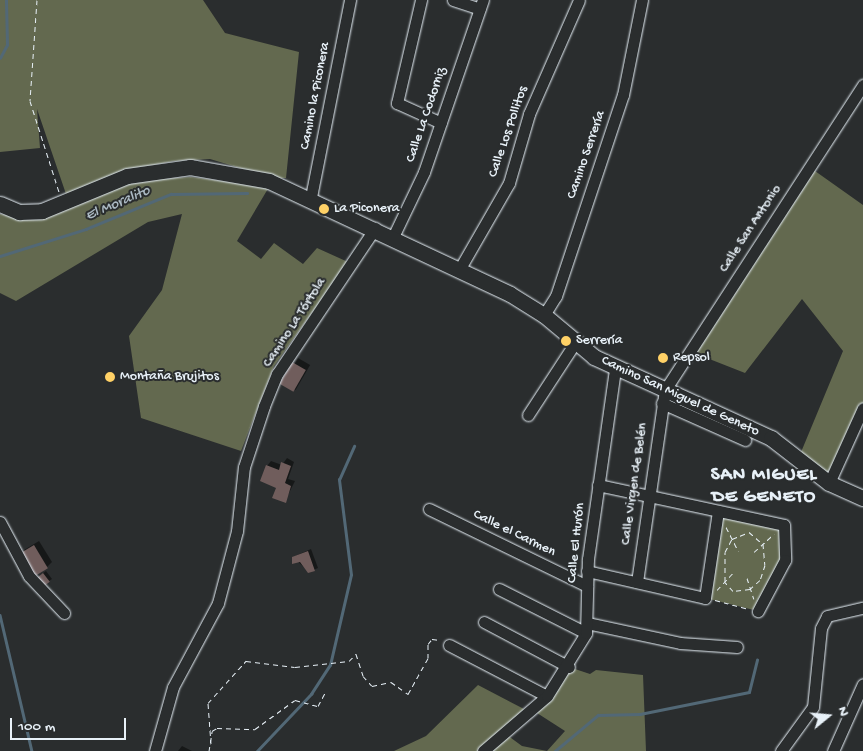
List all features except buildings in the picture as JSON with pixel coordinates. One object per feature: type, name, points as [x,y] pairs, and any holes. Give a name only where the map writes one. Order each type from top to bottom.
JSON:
[{"type":"main road","name":"Camino San Miguel de Geneto","points":[[0,204],[19,212],[42,211],[126,176],[190,167],[269,181],[311,197],[375,228],[544,315],[574,343],[615,369],[663,396],[771,438],[829,484],[863,498]]},
{"type":"street","name":"Camino la Piconera","points":[[311,197],[350,0]]},
{"type":"street","points":[[421,0],[397,102],[441,122]]},
{"type":"street","points":[[453,0],[482,4]]},
{"type":"street","name":"Calle Los Pollitos","points":[[459,270],[509,183],[529,114],[579,0]]},
{"type":"street","name":"Camino Serrería","points":[[544,315],[556,296],[623,95],[642,0]]},
{"type":"street","name":"Calle La Codorniz","points":[[393,237],[441,122],[482,4]]},
{"type":"street","name":"Calle San Antonio","points":[[663,396],[863,85]]},
{"type":"street","name":"Camino La Tórtola","points":[[155,751],[173,687],[218,603],[237,531],[244,467],[264,406],[277,374],[375,228]]},
{"type":"street","points":[[528,415],[574,343]]},
{"type":"street","name":"Calle El Hurón","points":[[483,751],[515,727],[547,696],[569,666],[587,628],[587,571],[615,369]]},
{"type":"street","points":[[663,396],[745,440]]},
{"type":"street","name":"Calle Virgen de Belén","points":[[637,582],[663,396]]},
{"type":"street","points":[[829,484],[863,408]]},
{"type":"street","points":[[598,485],[784,525],[786,560],[758,611]]},
{"type":"street","name":"Calle el Carmen","points":[[428,509],[587,586]]},
{"type":"street","points":[[587,571],[706,598],[718,511]]},
{"type":"street","points":[[0,522],[29,576],[64,613]]},
{"type":"street","points":[[499,589],[587,628],[680,643],[737,647]]},
{"type":"street","points":[[780,751],[813,707],[821,628],[827,616],[863,608]]},
{"type":"street","points":[[484,622],[569,666]]},
{"type":"street","points":[[450,645],[547,696]]},
{"type":"street","points":[[833,751],[863,684]]},
{"type":"path","points":[[37,0],[30,101],[63,202]]},
{"type":"path","points":[[718,511],[738,551]]},
{"type":"path","points":[[754,552],[784,525]]},
{"type":"path","points":[[749,532],[763,544],[765,565],[760,580],[750,589],[733,591],[725,582],[725,552],[732,539],[749,532]]},
{"type":"path","points":[[706,598],[734,572]]},
{"type":"path","points":[[747,578],[758,611]]},
{"type":"path","points":[[706,598],[758,611]]},
{"type":"path","points":[[211,744],[208,703],[246,661],[295,666],[348,661],[356,654],[363,676],[372,686],[391,682],[408,694],[428,658],[432,639],[450,645]]},
{"type":"path","points":[[209,751],[212,731],[217,728],[243,732],[275,718],[295,700],[318,706],[326,691]]},
{"type":"green space","points":[[0,0],[203,0],[225,33],[299,52],[286,178],[274,178],[210,159],[174,161],[123,171],[66,194],[37,109],[40,148],[0,152]]},
{"type":"green space","points":[[815,171],[863,205],[863,412],[832,485],[799,457],[843,351],[802,299],[745,373],[689,351],[805,174]]},
{"type":"green space","points":[[191,177],[269,187],[237,241],[261,259],[274,243],[303,264],[317,248],[348,262],[274,366],[241,451],[141,418],[129,336],[162,290],[182,214],[148,222],[16,301],[0,293],[0,214],[39,219],[126,181]]},
{"type":"green space","points":[[718,511],[784,525],[785,560],[758,611],[705,598]]},
{"type":"green space","points":[[572,668],[590,674],[596,670],[643,675],[646,751],[547,751],[565,731],[537,713]]},
{"type":"green space","points":[[478,685],[524,709],[503,732],[522,746],[547,751],[394,751],[426,736]]},
{"type":"waterway","name":"La Piconera","points":[[0,58],[7,45],[6,0]]},
{"type":"waterway","name":"El Moralito","points":[[0,256],[86,229],[171,194],[247,193]]},
{"type":"waterway","points":[[257,751],[311,694],[330,665],[351,575],[339,480],[354,446]]},
{"type":"waterway","points":[[0,615],[32,751]]},
{"type":"waterway","points":[[555,751],[598,715],[640,714],[749,692],[757,660]]},
{"type":"place","name":"La Piconera","points":[[324,209]]},
{"type":"place","name":"Serrería","points":[[566,341]]},
{"type":"place","name":"Repsol","points":[[663,358]]},
{"type":"place","name":"Montaña Brujitos","points":[[110,377]]},
{"type":"district","name":"SAN MIGUEL DE GENETO","points":[[764,487]]}]
